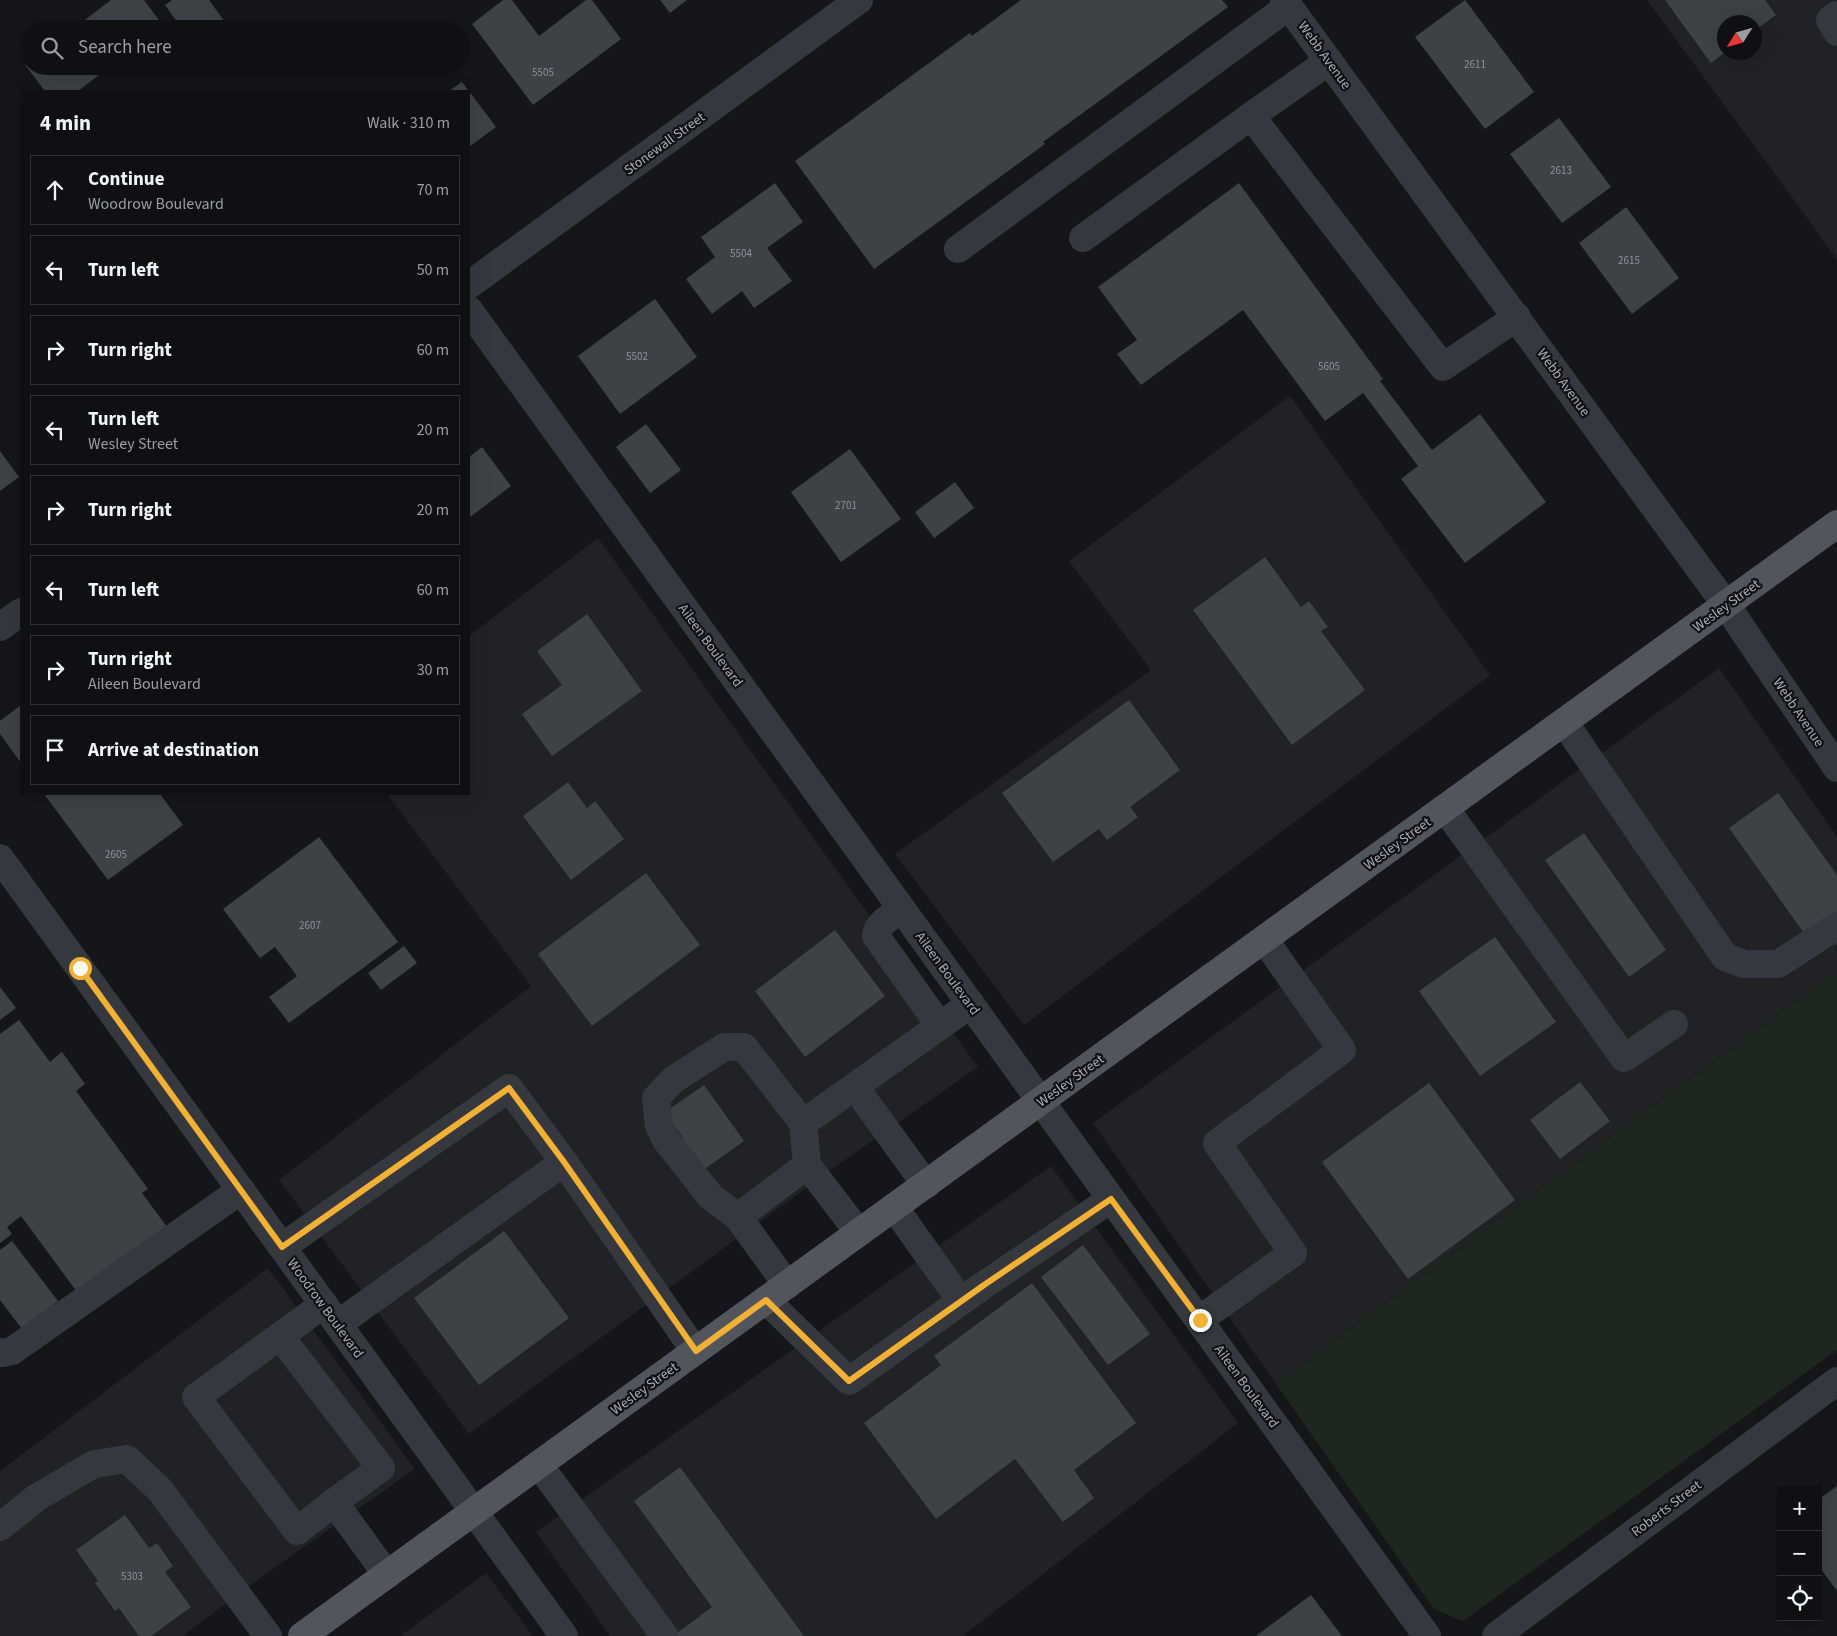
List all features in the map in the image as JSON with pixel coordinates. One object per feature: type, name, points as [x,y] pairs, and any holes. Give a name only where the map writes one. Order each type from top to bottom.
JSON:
[{"type":"main road","name":"Wesley Street","points":[[302,1636],[1837,524]]},
{"type":"street","name":"Stonewall Street","points":[[470,285],[859,0]]},
{"type":"street","name":"Webb Avenue","points":[[1287,3],[1726,605],[1837,768]]},
{"type":"street","points":[[958,249],[1287,3]]},
{"type":"street","points":[[1837,15],[1830,20],[1837,32]]},
{"type":"street","points":[[1083,238],[1329,61]]},
{"type":"street","points":[[1251,116],[1443,367],[1517,317]]},
{"type":"street","name":"Aileen Boulevard","points":[[470,311],[1427,1636]]},
{"type":"street","points":[[0,628],[20,613]]},
{"type":"street","points":[[1564,722],[1725,957],[1744,964],[1778,964],[1837,926]]},
{"type":"street","points":[[1445,808],[1624,1058],[1674,1024]]},
{"type":"street","name":"Woodrow Boulevard","points":[[0,858],[562,1635]]},
{"type":"street","points":[[902,909],[884,921],[877,930],[876,936],[940,1026]]},
{"type":"street","points":[[1200,1320],[1293,1253],[1217,1143],[1342,1050],[1264,939]]},
{"type":"street","points":[[803,1123],[971,1004]]},
{"type":"street","points":[[859,1233],[807,1164],[803,1123],[744,1048],[724,1048],[673,1080],[656,1098],[659,1126],[666,1140],[711,1197],[738,1217],[776,1293],[849,1381],[961,1301],[1111,1199]]},
{"type":"street","points":[[855,1086],[926,1184]]},
{"type":"street","points":[[282,1247],[509,1088],[564,1162],[696,1351]]},
{"type":"street","points":[[280,1336],[381,1468],[297,1531],[196,1397],[280,1336],[330,1314],[564,1162]]},
{"type":"street","points":[[738,1217],[807,1164]]},
{"type":"street","points":[[0,1352],[2,1354],[12,1351],[241,1190]]},
{"type":"street","points":[[894,1207],[961,1301]]},
{"type":"street","name":"Roberts Street","points":[[1496,1636],[1837,1380]]},
{"type":"street","points":[[0,1528],[36,1498],[94,1464],[127,1459],[160,1490],[268,1636]]},
{"type":"street","points":[[539,1465],[662,1636]]},
{"type":"street","points":[[334,1502],[387,1575]]},
{"type":"shaded area","points":[[1647,0],[1837,0],[1837,260],[1805,215]]},
{"type":"shaded area","points":[[1290,396],[1490,675],[1024,1025],[895,854],[1151,670],[1069,561]]},
{"type":"shaded area","points":[[598,538],[978,1067],[842,1162],[469,1434],[279,1180],[531,986],[388,795],[470,795],[470,635]]},
{"type":"shaded area","points":[[1719,668],[1837,837],[1837,971],[1276,1384],[1093,1123]]},
{"type":"shaded area","points":[[1837,971],[1837,1350],[1463,1621],[1434,1609],[1276,1384]]},
{"type":"shaded area","points":[[1051,1166],[1238,1423],[963,1636],[610,1636],[536,1532]]},
{"type":"shaded area","points":[[268,1268],[415,1469],[281,1563],[182,1636],[0,1636],[0,1471]]},
{"type":"shaded area","points":[[486,1573],[533,1636],[400,1636]]},
{"type":"building","points":[[111,0],[144,0],[159,20],[85,20]]},
{"type":"building","points":[[172,0],[209,0],[223,20],[176,20],[165,5]]},
{"type":"building","points":[[503,0],[512,0],[539,36],[586,0],[592,0],[621,39],[533,105],[472,24]]},
{"type":"building","points":[[660,0],[687,0],[670,13]]},
{"type":"building","points":[[1021,0],[1222,0],[1228,7],[1043,142],[1045,144],[874,269],[795,161],[970,33],[972,36]]},
{"type":"building","points":[[1465,0],[1534,92],[1485,129],[1415,37]]},
{"type":"building","points":[[1665,0],[1765,0],[1776,15],[1762,25],[1762,15],[1717,15],[1717,58],[1711,63]]},
{"type":"building","points":[[33,75],[99,75],[79,90],[44,90]]},
{"type":"building","points":[[462,82],[468,90],[450,90]]},
{"type":"building","points":[[470,92],[496,127],[470,146]]},
{"type":"building","points":[[1559,118],[1611,187],[1562,223],[1510,154]]},
{"type":"building","points":[[775,183],[803,222],[767,248],[792,281],[754,308],[742,291],[712,314],[686,279],[715,257],[701,237]]},
{"type":"building","points":[[1239,183],[1383,379],[1380,381],[1432,450],[1480,414],[1546,502],[1465,563],[1401,479],[1418,466],[1363,393],[1325,421],[1243,310],[1141,385],[1117,354],[1137,340],[1098,287]]},
{"type":"building","points":[[1626,207],[1679,278],[1632,314],[1579,243]]},
{"type":"building","points":[[655,299],[697,357],[620,414],[578,356]]},
{"type":"building","points":[[646,424],[681,470],[650,493],[616,447]]},
{"type":"building","points":[[482,447],[511,486],[470,517],[470,456]]},
{"type":"building","points":[[850,449],[901,519],[841,562],[791,492]]},
{"type":"building","points":[[0,451],[19,477],[0,491]]},
{"type":"building","points":[[955,482],[974,508],[934,538],[915,512]]},
{"type":"building","points":[[1265,557],[1301,607],[1309,601],[1328,627],[1321,631],[1365,690],[1292,745],[1193,610]]},
{"type":"building","points":[[587,614],[642,691],[552,756],[522,714],[562,685],[537,651]]},
{"type":"building","points":[[1129,700],[1180,770],[1130,807],[1138,817],[1107,840],[1099,829],[1053,862],[1002,793]]},
{"type":"building","points":[[20,706],[20,762],[0,734],[0,721]]},
{"type":"building","points":[[568,782],[587,808],[595,801],[624,839],[571,880],[523,816]]},
{"type":"building","points":[[1778,793],[1837,875],[1837,913],[1806,936],[1729,828]]},
{"type":"building","points":[[45,795],[161,795],[183,825],[108,880]]},
{"type":"building","points":[[1584,833],[1666,950],[1629,977],[1545,860]]},
{"type":"building","points":[[319,837],[398,942],[289,1023],[269,997],[297,976],[275,947],[260,958],[223,909]]},
{"type":"building","points":[[646,873],[700,945],[592,1026],[538,954]]},
{"type":"building","points":[[835,930],[885,996],[805,1057],[755,991]]},
{"type":"building","points":[[1495,937],[1556,1022],[1480,1076],[1419,991]]},
{"type":"building","points":[[404,946],[417,963],[381,990],[368,973]]},
{"type":"building","points":[[0,987],[16,1008],[0,1020]]},
{"type":"building","points":[[19,1020],[50,1062],[62,1052],[85,1084],[76,1091],[148,1189],[142,1193],[170,1231],[80,1296],[21,1216],[7,1227],[12,1234],[0,1243],[0,1034]]},
{"type":"building","points":[[1580,1082],[1610,1121],[1560,1159],[1530,1120]]},
{"type":"building","points":[[1429,1083],[1515,1200],[1408,1279],[1322,1162]]},
{"type":"building","points":[[704,1085],[744,1141],[699,1173],[678,1142],[683,1138],[665,1112]]},
{"type":"building","points":[[504,1231],[569,1318],[479,1385],[414,1298]]},
{"type":"building","points":[[12,1241],[58,1301],[22,1329],[0,1300],[0,1250]]},
{"type":"building","points":[[1083,1245],[1150,1334],[1108,1365],[1041,1277]]},
{"type":"building","points":[[1032,1283],[1136,1423],[1074,1470],[1094,1498],[1063,1522],[1015,1459],[936,1519],[864,1423],[941,1365],[934,1356]]},
{"type":"building","points":[[680,1467],[804,1636],[673,1636],[712,1607],[634,1501]]},
{"type":"building","points":[[1837,1486],[1837,1591],[1822,1570],[1822,1497]]},
{"type":"building","points":[[125,1515],[149,1548],[157,1543],[173,1566],[165,1572],[191,1607],[151,1636],[139,1636],[119,1608],[115,1611],[95,1583],[98,1581],[76,1550]]},
{"type":"building","points":[[1311,1595],[1342,1636],[1256,1636]]},
{"type":"route","points":[[80,968],[282,1247],[509,1088],[564,1162],[696,1351],[766,1300],[849,1381],[984,1285],[1111,1199],[1200,1320]]}]
